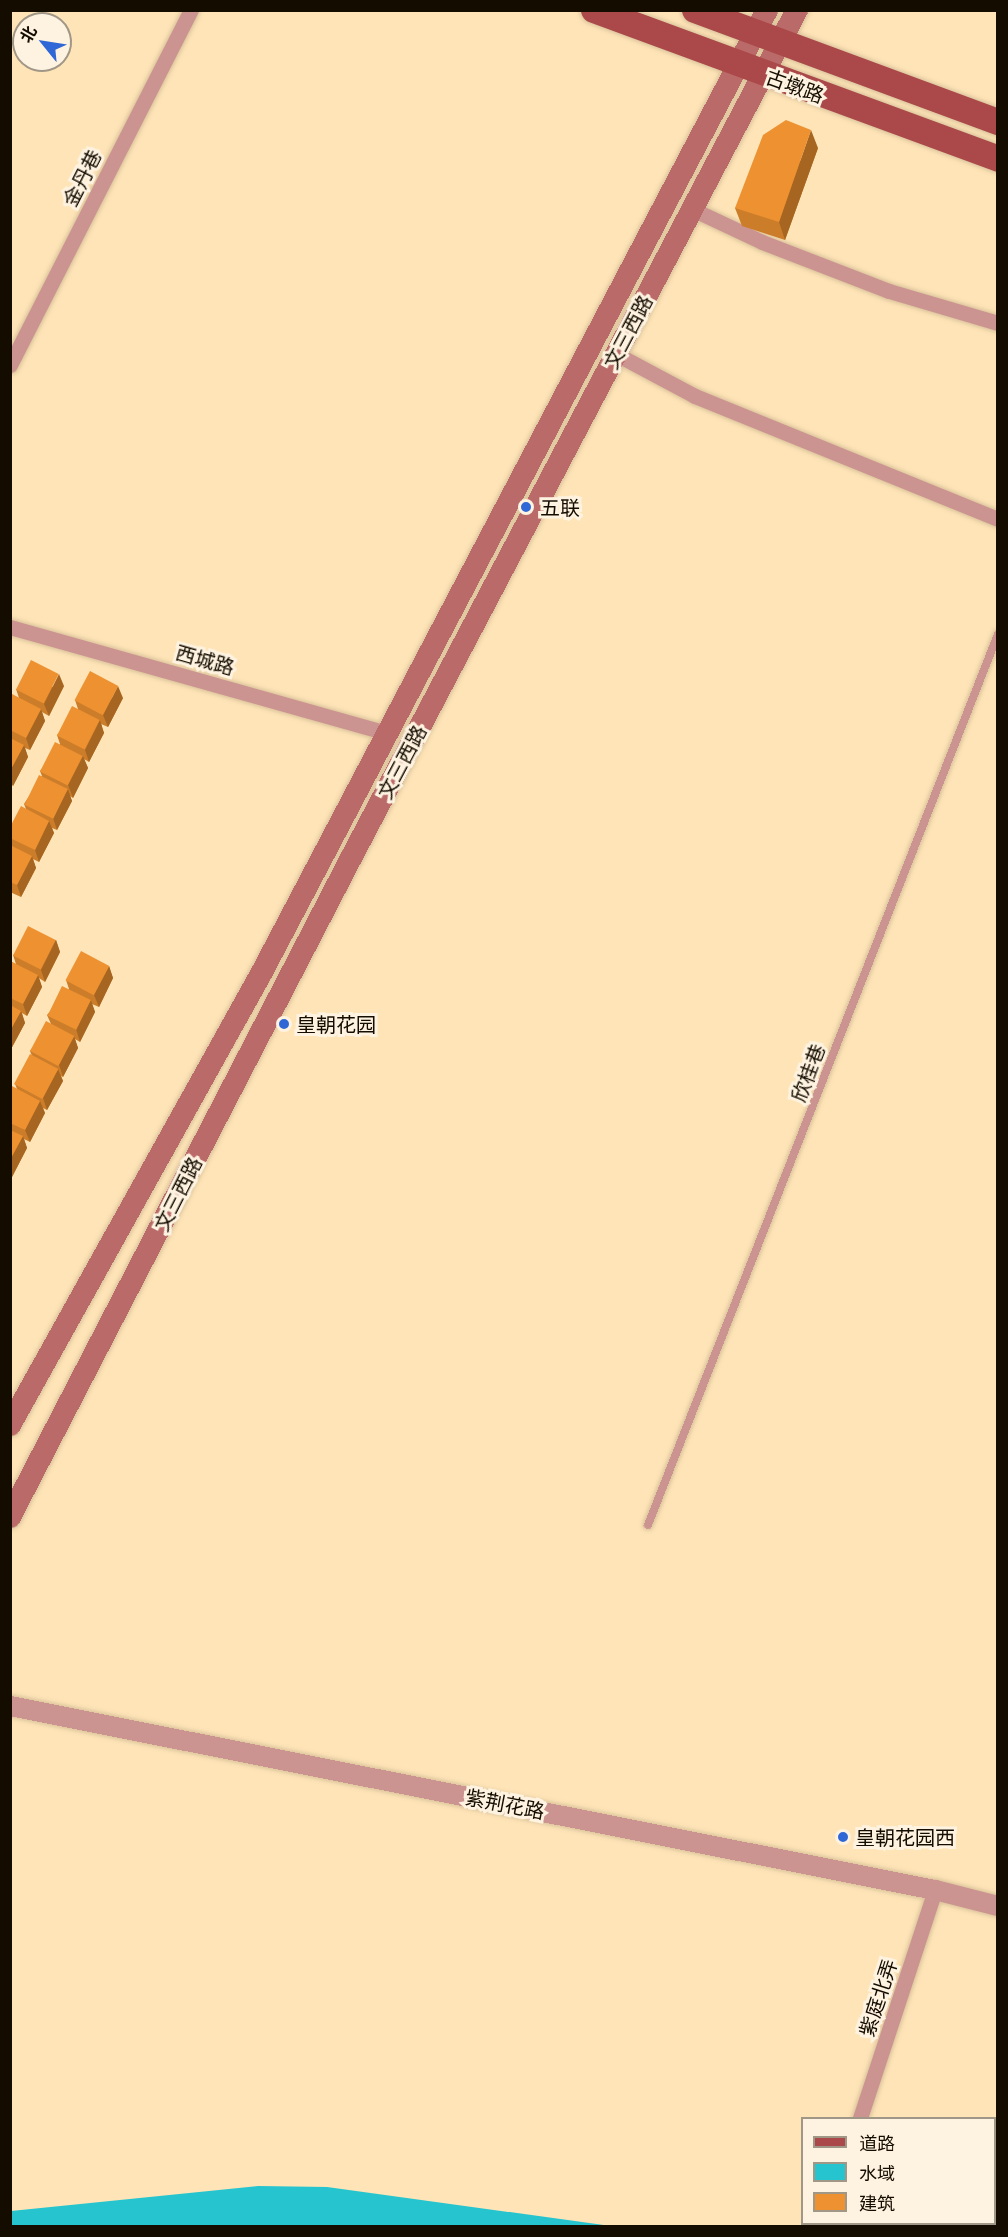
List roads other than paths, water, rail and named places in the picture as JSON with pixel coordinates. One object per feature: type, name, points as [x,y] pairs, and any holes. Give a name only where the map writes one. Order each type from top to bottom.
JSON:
[{"type":"main road","name":"古墩路","points":[[594,10],[738,63],[763,75],[998,159]]},
{"type":"main road","name":"古墩路","points":[[695,10],[998,122]]},
{"type":"main road","name":"文三西路","points":[[10,1425],[262,972],[767,10]]},
{"type":"main road","name":"文三西路","points":[[10,1516],[351,858],[797,10]]},
{"type":"street","name":"金丹巷","points":[[10,365],[191,10]]},
{"type":"street","points":[[692,209],[762,242],[889,291],[998,323]]},
{"type":"street","points":[[616,354],[695,396],[998,519]]},
{"type":"street","name":"西城路","points":[[10,627],[387,733]]},
{"type":"street","name":"紫荆花路","points":[[10,1706],[935,1890],[998,1906]]},
{"type":"street","name":"紫庭北弄","points":[[860,2117],[935,1890]]},
{"type":"lane","name":"欣桂巷","points":[[648,1525],[998,634]]},
{"type":"water","points":[[258,2186],[327,2187],[611,2226],[11,2226],[11,2211]]},
{"type":"place","name":"五联","points":[[526,507]]},
{"type":"place","name":"皇朝花园","points":[[284,1024]]},
{"type":"place","name":"皇朝花园西","points":[[843,1837]]}]
